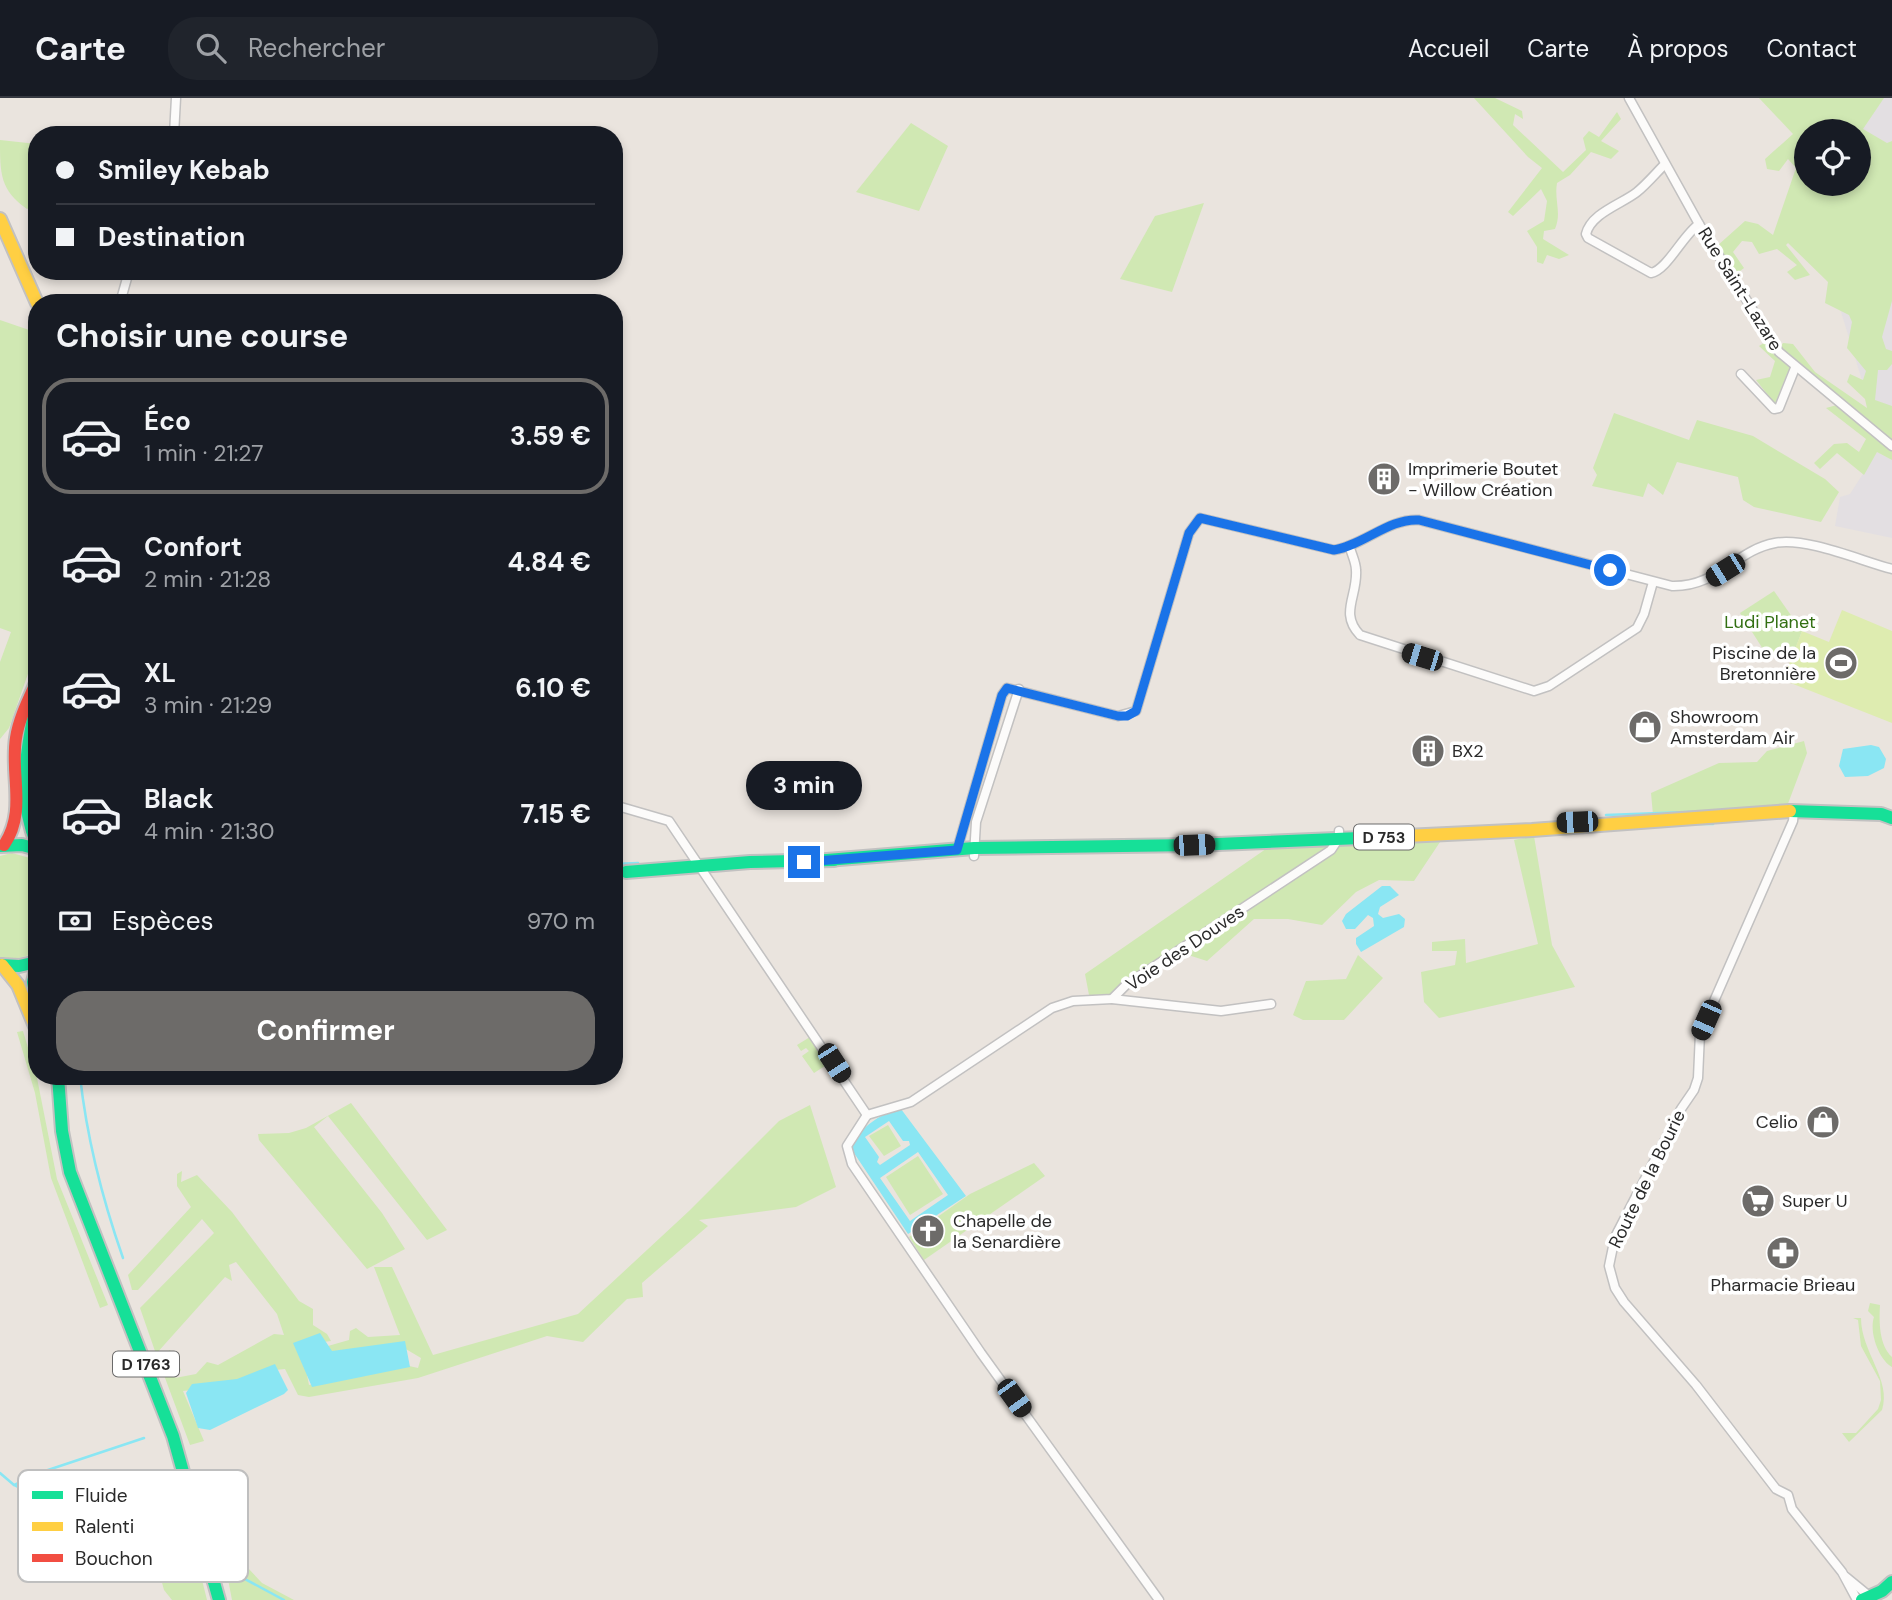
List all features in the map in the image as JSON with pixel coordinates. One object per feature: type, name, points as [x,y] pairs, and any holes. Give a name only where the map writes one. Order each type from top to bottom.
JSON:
[{"type":"main road","points":[[0,219],[33,294]]},
{"type":"main road","points":[[2,846],[11,837],[15,818],[17,736],[28,706]]},
{"type":"main road","points":[[28,748],[28,809]]},
{"type":"main road","name":"D 753","points":[[1852,813],[1892,805]]},
{"type":"main road","name":"D 753","points":[[827,860],[1717,817],[1852,813],[1881,814],[1892,818]]},
{"type":"main road","points":[[2,846],[28,847]]},
{"type":"main road","name":"D 753","points":[[623,872],[957,850],[974,852]]},
{"type":"main road","points":[[1,965],[28,964]]},
{"type":"main road","points":[[1,965],[18,985],[28,1009]]},
{"type":"main road","name":"D 1763","points":[[53,1085],[70,1172],[186,1470]]},
{"type":"main road","name":"D 1763","points":[[59,1085],[62,1131]]},
{"type":"main road","name":"D 1763","points":[[215,1582],[219,1600]]},
{"type":"main road","points":[[1872,1598],[1892,1582]]},
{"type":"main road","points":[[1872,1598],[1892,1593]]},
{"type":"street","points":[[174,126],[176,98]]},
{"type":"street","name":"Rue Saint-Lazare","points":[[1629,98],[1699,224],[1779,352],[1892,446]]},
{"type":"street","points":[[1665,164],[1639,191],[1614,205],[1591,224],[1586,234],[1588,238],[1651,273],[1660,269],[1690,230],[1699,224]]},
{"type":"street","points":[[1741,374],[1774,409],[1779,408],[1795,368]]},
{"type":"street","points":[[957,850],[1002,695],[1007,688],[1118,716],[1127,716],[1136,711],[1189,533],[1200,518],[1326,549],[1350,548],[1400,522],[1419,520],[1653,582],[1686,587],[1710,579],[1764,546],[1776,543],[1797,543],[1892,569]]},
{"type":"street","points":[[1350,548],[1357,572],[1348,611],[1351,624],[1360,635],[1534,691],[1549,686],[1637,628],[1653,582]]},
{"type":"street","points":[[974,852],[976,822],[1019,690]]},
{"type":"street","points":[[623,808],[669,821],[698,868],[867,1115],[847,1146],[852,1164],[981,1353],[1159,1600]]},
{"type":"street","name":"Route de la Bourie","points":[[1794,815],[1700,1033],[1697,1083],[1615,1237],[1609,1266],[1615,1287],[1624,1302],[1696,1385],[1776,1489],[1787,1495],[1792,1509],[1842,1573],[1872,1598]]},
{"type":"street","name":"Voie des Douves","points":[[867,1115],[911,1102],[1052,1008],[1073,1001],[1112,999],[1126,985],[1331,850],[1339,835]]},
{"type":"street","points":[[1112,999],[1221,1011],[1271,1004]]},
{"type":"shaded area","points":[[1884,98],[1892,98],[1892,141],[1887,143],[1871,134],[1869,119]]},
{"type":"shaded area","points":[[1892,255],[1892,445],[1879,436],[1834,289]]},
{"type":"shaded area","points":[[1877,452],[1892,460],[1892,538],[1835,526],[1840,497],[1850,494]]},
{"type":"green space","points":[[1474,98],[1495,98],[1522,111],[1523,119],[1515,114],[1513,125],[1563,172],[1586,150],[1583,138],[1589,131],[1599,137],[1617,112],[1621,119],[1601,141],[1619,151],[1611,159],[1591,152],[1570,175],[1557,183],[1557,223],[1555,229],[1544,231],[1543,239],[1569,255],[1559,259],[1547,255],[1543,264],[1537,262],[1537,247],[1527,231],[1544,221],[1547,201],[1541,189],[1513,216],[1508,212],[1542,168],[1528,157]]},
{"type":"green space","points":[[1759,98],[1884,98],[1870,119],[1794,119],[1794,166],[1788,159],[1779,171],[1767,169],[1765,159],[1793,134]]},
{"type":"green space","points":[[911,123],[948,146],[919,211],[856,192]]},
{"type":"green space","points":[[1871,134],[1887,143],[1892,141],[1892,301],[1882,337],[1886,349],[1892,351],[1892,364],[1887,370],[1878,370],[1875,400],[1892,406],[1892,460],[1877,452],[1864,475],[1837,453],[1820,469],[1814,463],[1834,444],[1847,443],[1859,452],[1866,439],[1826,408],[1844,403],[1796,364],[1788,372],[1775,404],[1756,380],[1770,377],[1775,361],[1759,346],[1767,341],[1774,355],[1783,343],[1793,344],[1815,372],[1867,408],[1865,399],[1847,382],[1850,374],[1863,380],[1866,371],[1847,348],[1852,322],[1849,315],[1825,303],[1828,282],[1788,243],[1786,245],[1810,275],[1795,280],[1787,272],[1797,265],[1777,249],[1759,254],[1752,242],[1742,241],[1733,252],[1744,268],[1736,274],[1717,246],[1745,221],[1758,224],[1773,235],[1794,174],[1794,196],[1871,196]]},
{"type":"green space","points":[[0,140],[28,143],[27,209],[11,195],[3,180]]},
{"type":"green space","points":[[1204,203],[1172,292],[1120,279],[1155,216]]},
{"type":"green space","points":[[0,320],[28,330],[28,674],[9,728],[0,739],[0,662],[11,632],[0,628]]},
{"type":"green space","points":[[1614,413],[1689,440],[1697,420],[1753,436],[1825,479],[1839,492],[1821,522],[1754,507],[1743,500],[1738,477],[1677,462],[1663,495],[1648,483],[1643,497],[1592,486],[1597,475],[1593,468]]},
{"type":"green space","name":"Ludi Planet","points":[[1774,591],[1802,631],[1796,647],[1768,657],[1740,613]]},
{"type":"green space","name":"Piscine de la Bretonnière","points":[[1842,610],[1892,631],[1892,723],[1783,680],[1802,631],[1829,642]]},
{"type":"green space","points":[[1804,741],[1807,753],[1786,809],[1653,815],[1651,793],[1719,763],[1757,762],[1767,751]]},
{"type":"green space","points":[[1444,836],[1414,881],[1379,880],[1356,892],[1322,925],[1288,919],[1254,919],[1207,961],[1185,954],[1112,995],[1089,995],[1085,974],[1273,844]]},
{"type":"green space","points":[[1534,836],[1552,945],[1575,987],[1439,1018],[1424,1002],[1421,972],[1455,965],[1457,951],[1432,951],[1432,942],[1465,939],[1466,963],[1538,944],[1514,840]]},
{"type":"green space","points":[[12,853],[28,857],[28,955],[15,959],[0,957],[0,856]]},
{"type":"green space","points":[[1358,955],[1383,978],[1344,1020],[1303,1020],[1293,1015],[1306,981],[1346,979]]},
{"type":"green space","points":[[23,1031],[28,1048],[28,1069],[17,1032]]},
{"type":"green space","points":[[810,1037],[828,1064],[814,1073],[802,1056],[809,1051],[806,1048],[801,1051],[797,1045]]},
{"type":"green space","points":[[33,1085],[38,1085],[57,1179],[108,1305],[100,1308],[51,1178]]},
{"type":"green space","points":[[351,1103],[447,1230],[427,1240],[328,1116],[314,1127],[382,1213],[405,1249],[367,1269],[259,1140],[258,1134],[289,1133],[306,1128]]},
{"type":"green space","points":[[810,1105],[836,1187],[796,1207],[699,1220],[708,1226],[642,1283],[643,1297],[627,1299],[583,1342],[547,1336],[418,1378],[309,1397],[298,1395],[285,1369],[265,1371],[230,1385],[183,1391],[204,1441],[190,1445],[158,1359],[170,1350],[181,1370],[175,1378],[196,1374],[207,1362],[218,1365],[274,1334],[284,1335],[277,1314],[236,1262],[229,1265],[232,1281],[225,1277],[156,1354],[140,1308],[214,1233],[202,1219],[138,1290],[132,1290],[128,1275],[191,1207],[177,1186],[177,1174],[182,1171],[181,1182],[197,1175],[232,1212],[299,1301],[313,1309],[313,1325],[327,1334],[331,1341],[301,1345],[309,1385],[396,1363],[418,1368],[421,1358],[399,1345],[329,1355],[328,1346],[349,1340],[350,1331],[356,1328],[368,1337],[400,1335],[374,1267],[392,1267],[433,1355],[578,1314],[689,1211],[779,1121]]},
{"type":"green space","points":[[888,1125],[901,1146],[884,1156],[869,1136]]},
{"type":"green space","points":[[918,1156],[943,1194],[910,1215],[886,1177]]},
{"type":"green space","points":[[1034,1163],[1045,1176],[924,1260],[909,1237],[970,1194]]},
{"type":"green space","points":[[1870,1303],[1880,1305],[1881,1333],[1884,1346],[1892,1357],[1892,1367],[1883,1358],[1876,1344],[1874,1317],[1868,1311]]},
{"type":"green space","points":[[1853,1318],[1861,1318],[1862,1330],[1880,1377],[1884,1399],[1882,1410],[1849,1442],[1842,1433],[1856,1433],[1878,1409],[1881,1400],[1880,1381],[1861,1346],[1858,1320]]},
{"type":"green space","points":[[248,1568],[262,1583],[294,1600],[232,1600],[229,1582],[248,1582]]},
{"type":"green space","points":[[162,1582],[202,1582],[207,1600],[172,1600]]},
{"type":"water","points":[[1871,745],[1879,747],[1886,759],[1884,768],[1868,776],[1845,777],[1839,766],[1843,749]]},
{"type":"water","points":[[1382,886],[1390,886],[1399,895],[1380,907],[1378,914],[1383,918],[1399,914],[1405,919],[1404,927],[1361,952],[1356,938],[1374,926],[1373,918],[1368,915],[1355,929],[1346,929],[1342,921],[1346,914]]},
{"type":"water","points":[[901,1109],[966,1196],[908,1234],[850,1147],[871,1122]],"holes":[[[889,1121],[903,1141],[909,1141],[910,1145],[880,1165],[877,1162],[879,1157],[865,1137]],[[918,1152],[948,1195],[910,1221],[880,1178]]]},
{"type":"water","points":[[320,1333],[332,1351],[405,1341],[410,1367],[312,1387],[293,1343]]},
{"type":"water","points":[[275,1364],[288,1390],[284,1394],[210,1430],[198,1428],[186,1393],[192,1384],[237,1379]]},
{"type":"waterway","points":[[1606,815],[1713,811]]},
{"type":"waterway","points":[[1691,824],[1713,824]]},
{"type":"waterway","points":[[623,864],[638,863]]},
{"type":"waterway","points":[[81,1085],[96,1168],[123,1258]]},
{"type":"waterway","points":[[48,1470],[144,1438]]},
{"type":"waterway","points":[[0,1473],[14,1485],[18,1483]]},
{"type":"waterway","points":[[14,1485],[18,1487]]},
{"type":"waterway","points":[[248,1581],[284,1600]]},
{"type":"traffic: fast","points":[[28,749],[25,773],[28,814]]},
{"type":"traffic: fast","points":[[1790,811],[1881,814],[1892,818]]},
{"type":"traffic: fast","points":[[827,860],[974,848],[1194,845],[1384,837]]},
{"type":"traffic: fast","points":[[0,846],[28,847]]},
{"type":"traffic: fast","points":[[626,872],[750,862],[834,860]]},
{"type":"traffic: fast","points":[[0,965],[28,964]]},
{"type":"traffic: fast","points":[[59,1085],[62,1131],[70,1172],[173,1436],[183,1470]]},
{"type":"traffic: fast","points":[[214,1582],[219,1600]]},
{"type":"traffic: fast","points":[[1862,1600],[1882,1591],[1892,1582]]},
{"type":"traffic: slow","points":[[0,219],[33,294]]},
{"type":"traffic: slow","points":[[1384,837],[1532,830],[1790,811]]},
{"type":"traffic: slow","points":[[2,965],[18,985],[28,1009]]},
{"type":"traffic: jam","points":[[4,845],[15,819],[17,731],[28,702]]},
{"type":"place","name":"Imprimerie Boutet - Willow Création","points":[[1384,479]]},
{"type":"place","name":"Piscine de la Bretonnière","points":[[1841,663]]},
{"type":"place","name":"Showroom Amsterdam Air","points":[[1645,727]]},
{"type":"place","name":"BX2","points":[[1428,751]]},
{"type":"place","name":"Celio","points":[[1823,1122]]},
{"type":"place","name":"Super U","points":[[1758,1201]]},
{"type":"place","name":"Chapelle de la Senardière","points":[[928,1231]]},
{"type":"place","name":"Pharmacie Brieau","points":[[1783,1253]]},
{"type":"route","points":[[804,862],[957,850],[1002,695],[1007,688],[1118,716],[1127,716],[1136,711],[1189,533],[1200,518],[1334,550],[1350,548],[1400,522],[1419,520],[1610,570]]}]
